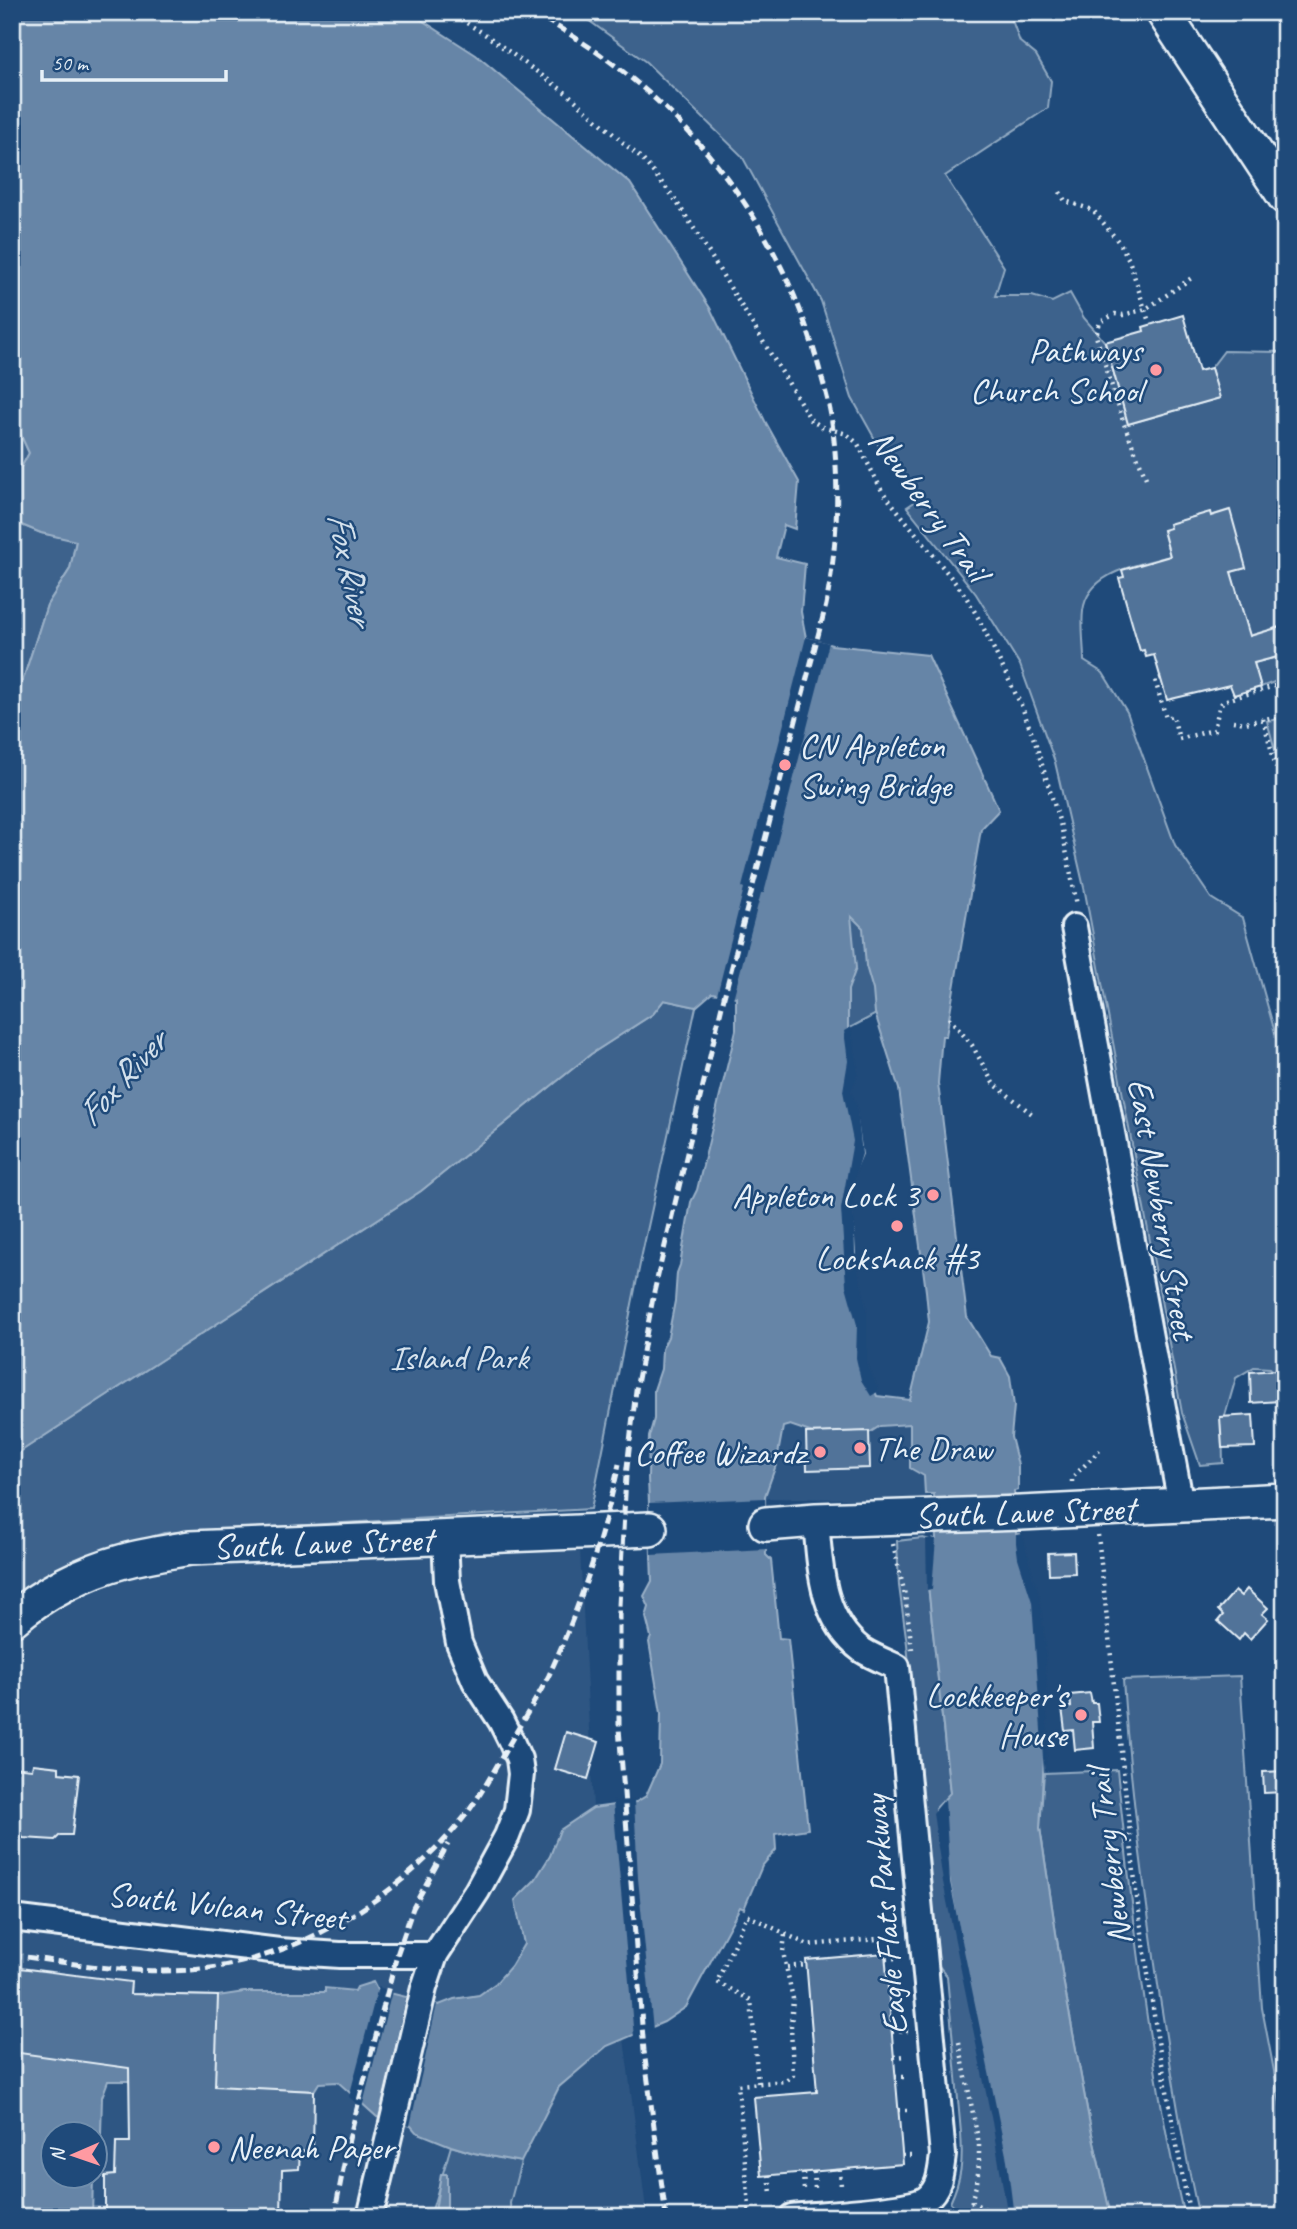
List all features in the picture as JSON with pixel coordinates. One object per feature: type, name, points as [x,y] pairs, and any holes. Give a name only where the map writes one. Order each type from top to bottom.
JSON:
[{"type":"main road","points":[[1163,12],[1285,197]]},
{"type":"main road","name":"South Lawe Street","points":[[766,1524],[1285,1500]]},
{"type":"main road","name":"South Lawe Street","points":[[12,1619],[29,1605],[69,1583],[123,1561],[176,1551],[650,1529]]},
{"type":"street","name":"East Newberry Street","points":[[1074,926],[1181,1505]]},
{"type":"street","name":"Eagle Flats Parkway","points":[[792,2217],[886,2208],[925,2200],[940,2177],[943,2155],[897,1667],[862,1650],[842,1630],[828,1605],[820,1570],[816,1520]]},
{"type":"street","points":[[370,2217],[421,2001],[435,1955],[477,1891],[507,1836],[517,1810],[521,1774],[519,1759],[511,1741],[475,1681],[459,1643],[447,1581],[445,1538]]},
{"type":"street","name":"South Vulcan Street","points":[[12,1918],[279,1951],[340,1955],[435,1955]]},
{"type":"path","name":"Newberry Trail","points":[[449,12],[486,35],[569,95],[643,160],[672,195],[695,230],[811,420],[822,427],[847,433],[858,444],[882,491],[965,595],[1022,707],[1040,757],[1073,878],[1079,913],[1074,926]]},
{"type":"path","points":[[1060,192],[1065,201],[1093,210],[1121,245],[1129,260],[1149,322]]},
{"type":"path","points":[[1146,478],[1124,425],[1096,336],[1100,322],[1115,314],[1123,315],[1146,309],[1193,277]]},
{"type":"path","points":[[1161,678],[1155,680],[1166,718],[1173,716],[1179,739],[1214,730],[1223,701],[1285,683]]},
{"type":"path","points":[[1233,721],[1245,723],[1285,715]]},
{"type":"path","points":[[1263,719],[1285,800]]},
{"type":"path","points":[[949,1018],[977,1052],[993,1083],[1032,1114]]},
{"type":"path","points":[[1072,1478],[1100,1450]]},
{"type":"path","name":"Newberry Trail","points":[[1095,1509],[1138,1904],[1157,2036],[1190,2217]]},
{"type":"path","points":[[758,2083],[751,2000],[717,1982],[747,1915],[808,1945],[922,1935]]},
{"type":"path","points":[[750,2217],[738,2085],[786,2081],[793,2075],[793,1999],[783,1952],[785,1935]]},
{"type":"path","points":[[886,1959],[897,1958]]},
{"type":"path","points":[[787,1967],[807,1965]]},
{"type":"path","points":[[894,2057],[906,2056]]},
{"type":"path","points":[[895,2077],[908,2077]]},
{"type":"path","points":[[898,2110],[911,2110]]},
{"type":"path","points":[[902,2157],[916,2156]]},
{"type":"path","points":[[840,2169],[841,2187]]},
{"type":"path","points":[[814,2172],[815,2189]]},
{"type":"path","points":[[803,2173],[804,2190]]},
{"type":"path","points":[[769,2175],[771,2193]]},
{"type":"path","points":[[971,2202],[987,2210],[992,2217]]},
{"type":"shaded area","points":[[911,1424],[910,1446],[924,1476],[926,1500],[765,1498],[776,1465],[783,1427],[790,1425],[813,1433]]},
{"type":"shaded area","points":[[580,1549],[593,1808],[560,1830],[550,1856],[535,1880],[515,1900],[524,1944],[511,1966],[496,1983],[479,1995],[454,1999],[439,2006],[421,2001],[326,1988],[325,1992],[244,1992],[218,1996],[130,1994],[12,2052],[12,1643],[15,1640],[74,1600],[129,1578],[188,1566]]},
{"type":"shaded area","points":[[624,2039],[647,2217],[92,2217],[93,2190],[108,2190],[108,2120],[101,2120],[102,2097],[107,2081],[314,2091],[318,2083],[338,2082],[377,2117],[520,2162],[559,2087],[607,2046]]},
{"type":"green space","points":[[577,12],[1009,12],[1020,42],[1036,55],[1051,81],[1048,108],[945,176],[1004,267],[995,296],[1032,296],[1052,302],[1070,293],[1084,318],[1105,342],[1128,424],[1219,398],[1211,368],[1224,351],[1285,352],[1285,644],[1279,627],[1249,636],[1231,572],[1245,568],[1229,510],[1163,531],[1170,556],[1130,567],[1104,578],[1087,598],[1082,617],[1084,661],[1103,673],[1127,712],[1175,845],[1211,898],[1243,918],[1281,1054],[1285,1057],[1285,1127],[1280,1133],[1285,1138],[1285,1417],[1282,1379],[1270,1368],[1254,1367],[1236,1378],[1222,1426],[1223,1463],[1200,1465],[1182,1413],[1085,892],[1055,762],[1020,665],[976,594],[907,507],[922,497],[886,459],[852,398],[821,301],[742,156],[646,62]]},
{"type":"green space","points":[[12,419],[29,453],[22,466],[12,465]]},
{"type":"green space","points":[[12,521],[41,533],[76,540],[70,569],[47,605],[12,714]]},
{"type":"green space","points":[[1285,655],[1285,678],[1261,687],[1254,663]]},
{"type":"green space","points":[[1285,718],[1285,786],[1267,721]]},
{"type":"green space","points":[[855,887],[882,1011],[844,1031],[842,919]]},
{"type":"green space","name":"Island Park","points":[[664,1000],[696,1007],[642,1254],[591,1509],[164,1533],[101,1553],[12,1603],[12,1457],[421,1191],[591,1054],[653,1014]]},
{"type":"green space","points":[[923,1538],[930,1540],[928,1585],[950,1793],[1012,2217],[960,2217],[960,2212],[950,2203],[961,2169],[961,2133],[947,1976],[939,1966],[899,1586],[897,1541]]},
{"type":"green space","points":[[1240,1676],[1262,2008],[1285,2129],[1285,2217],[1199,2217],[1159,1992],[1138,1836],[1126,1719],[1123,1680]]},
{"type":"green space","points":[[1117,1770],[1152,2051],[1184,2217],[1111,2217],[1090,2125],[1063,1979],[1040,1828],[1044,1773]]},
{"type":"green space","points":[[451,2146],[521,2162],[510,2203],[511,2217],[430,2217]]},
{"type":"water","name":"Fox River","points":[[12,12],[409,12],[476,55],[630,183],[710,308],[765,421],[799,482],[795,529],[784,525],[776,557],[805,564],[801,612],[806,638],[832,645],[928,655],[999,810],[981,829],[946,1036],[942,1036],[938,1083],[967,1317],[991,1356],[1000,1358],[1010,1376],[1014,1406],[1011,1437],[1018,1465],[1018,1490],[1014,1491],[1016,1534],[1020,1534],[1035,1596],[1045,1739],[1040,1828],[1063,1979],[1090,2125],[1111,2217],[1012,2217],[936,1808],[950,1793],[928,1585],[930,1540],[936,1539],[934,1494],[925,1494],[924,1476],[910,1468],[910,1424],[880,1426],[869,1433],[813,1433],[790,1425],[783,1427],[776,1465],[765,1496],[766,1555],[771,1560],[779,1638],[788,1639],[808,1829],[775,1834],[776,1850],[762,1866],[744,1909],[740,1907],[686,2007],[664,2022],[607,2046],[559,2087],[521,2162],[451,2146],[416,2132],[411,2126],[377,2117],[338,2082],[319,2083],[314,2091],[108,2081],[102,2097],[101,2120],[38,2120],[38,2190],[93,2190],[92,2217],[12,2217],[12,2052],[130,1994],[218,1996],[244,1992],[325,1992],[325,1988],[355,1991],[357,1987],[373,1982],[377,1990],[439,2005],[454,1999],[479,1995],[496,1983],[511,1966],[524,1944],[515,1900],[535,1880],[550,1856],[560,1830],[593,1808],[636,1802],[646,1796],[660,1764],[661,1713],[646,1617],[649,1607],[644,1596],[652,1581],[648,1478],[654,1390],[661,1369],[662,1349],[668,1337],[691,1202],[697,1190],[736,1030],[736,997],[712,993],[696,1007],[664,1000],[653,1014],[591,1054],[421,1191],[12,1457],[12,714],[47,605],[70,569],[76,541],[41,533],[12,521],[12,465],[22,466],[29,453],[14,420]],"holes":[[[851,916],[863,928],[866,966],[873,990],[875,1013],[899,1089],[926,1291],[929,1322],[910,1400],[877,1396],[863,1364],[850,1182],[862,1154],[856,1114],[847,1093],[854,1071],[848,1028],[848,990],[856,968]]]},
{"type":"water","points":[[441,2174],[447,2174],[447,2217],[434,2217]]},
{"type":"pier","name":"CN Appleton Swing Bridge","points":[[806,637],[829,643],[764,893],[761,893],[733,999],[717,995]]},
{"type":"pier","points":[[851,1027],[858,1072],[851,1092],[857,1108],[862,1154],[853,1183],[855,1253],[867,1312],[867,1363],[879,1391],[871,1396],[861,1380],[856,1358],[857,1325],[846,1286],[841,1209],[853,1141],[843,1091],[848,1061],[844,1031]]},
{"type":"pier","points":[[765,1498],[767,1549],[651,1555],[649,1503]]},
{"type":"pier","points":[[1023,1534],[1039,1595],[1045,1642],[1048,1739],[1044,1773],[1032,1602],[1016,1543],[1016,1535]]},
{"type":"pier","points":[[926,1539],[936,1539],[932,1589],[927,1590]]},
{"type":"pier","points":[[945,1799],[950,1882],[1007,2160],[1014,2217],[1008,2217],[992,2122],[943,1882],[933,1813]]},
{"type":"pier","points":[[634,1800],[638,1878],[653,2030],[634,2038],[613,1802]]},
{"type":"pier","points":[[378,1987],[392,1991],[362,2108],[349,2097]]},
{"type":"pier","points":[[406,1997],[437,2004],[410,2126],[378,2119]]},
{"type":"building","name":"Pathways Church School","points":[[1183,315],[1199,371],[1211,368],[1220,398],[1128,424],[1105,342],[1144,331],[1143,327]]},
{"type":"building","points":[[1230,510],[1246,568],[1231,572],[1250,636],[1280,627],[1285,655],[1254,663],[1261,687],[1234,695],[1230,685],[1167,700],[1154,655],[1146,657],[1144,650],[1140,651],[1119,578],[1124,577],[1122,570],[1170,556],[1163,530],[1170,528],[1169,524],[1210,512],[1211,516]]},
{"type":"building","points":[[1277,1370],[1279,1401],[1251,1403],[1250,1372]]},
{"type":"building","points":[[1253,1415],[1255,1447],[1222,1448],[1220,1417]]},
{"type":"building","points":[[869,1431],[870,1468],[807,1470],[806,1433]]},
{"type":"building","points":[[1074,1552],[1075,1573],[1049,1574],[1048,1553]]},
{"type":"building","points":[[1247,1589],[1268,1608],[1262,1614],[1268,1619],[1250,1639],[1244,1633],[1239,1640],[1218,1621],[1223,1615],[1218,1610],[1235,1591],[1241,1596]]},
{"type":"building","name":"Lockkeeper's House","points":[[1090,1693],[1092,1703],[1097,1703],[1099,1722],[1092,1722],[1094,1748],[1075,1750],[1073,1730],[1065,1731],[1062,1708],[1071,1707],[1070,1695]]},
{"type":"building","points":[[566,1732],[599,1742],[588,1779],[555,1769]]},
{"type":"building","points":[[33,1764],[59,1767],[59,1773],[79,1775],[72,1835],[60,1835],[55,1840],[23,1838],[17,1829],[12,1828],[12,1767],[32,1769]]},
{"type":"building","points":[[1285,1771],[1285,1792],[1264,1793],[1263,1772]]},
{"type":"building","points":[[885,1953],[903,2164],[761,2176],[754,2097],[817,2092],[806,1960]]},
{"type":"building","points":[[12,1967],[131,1982],[130,1994],[218,1996],[215,2086],[314,2091],[313,2152],[300,2151],[299,2169],[282,2170],[281,2217],[105,2217],[105,2190],[108,2190],[108,2176],[115,2175],[116,2142],[130,2142],[129,2068],[12,2052]]},
{"type":"railway","points":[[531,12],[582,42],[629,77],[672,115],[711,158],[745,204],[775,254],[799,308],[827,397],[835,453],[836,518],[826,605],[724,997],[654,1292],[636,1390],[626,1476],[619,1606],[619,1728],[644,2051],[666,2217]]},
{"type":"railway","points":[[12,1955],[147,1971],[228,1965],[296,1944],[328,1929],[389,1890],[442,1843],[465,1816],[545,1682],[571,1624],[590,1571],[619,1464]]},
{"type":"railway","points":[[334,2217],[348,2143],[397,1955],[413,1908],[448,1844]]},
{"type":"place","name":"Pathways Church School","points":[[1156,370]]},
{"type":"place","name":"CN Appleton Swing Bridge","points":[[785,765]]},
{"type":"place","name":"Appleton Lock 3","points":[[933,1195]]},
{"type":"place","name":"Lockshack #3","points":[[897,1226]]},
{"type":"place","name":"The Draw","points":[[860,1448]]},
{"type":"place","name":"Coffee Wizardz","points":[[820,1452]]},
{"type":"place","name":"Lockkeeper's House","points":[[1081,1715]]},
{"type":"place","name":"Neenah Paper","points":[[214,2147]]}]
